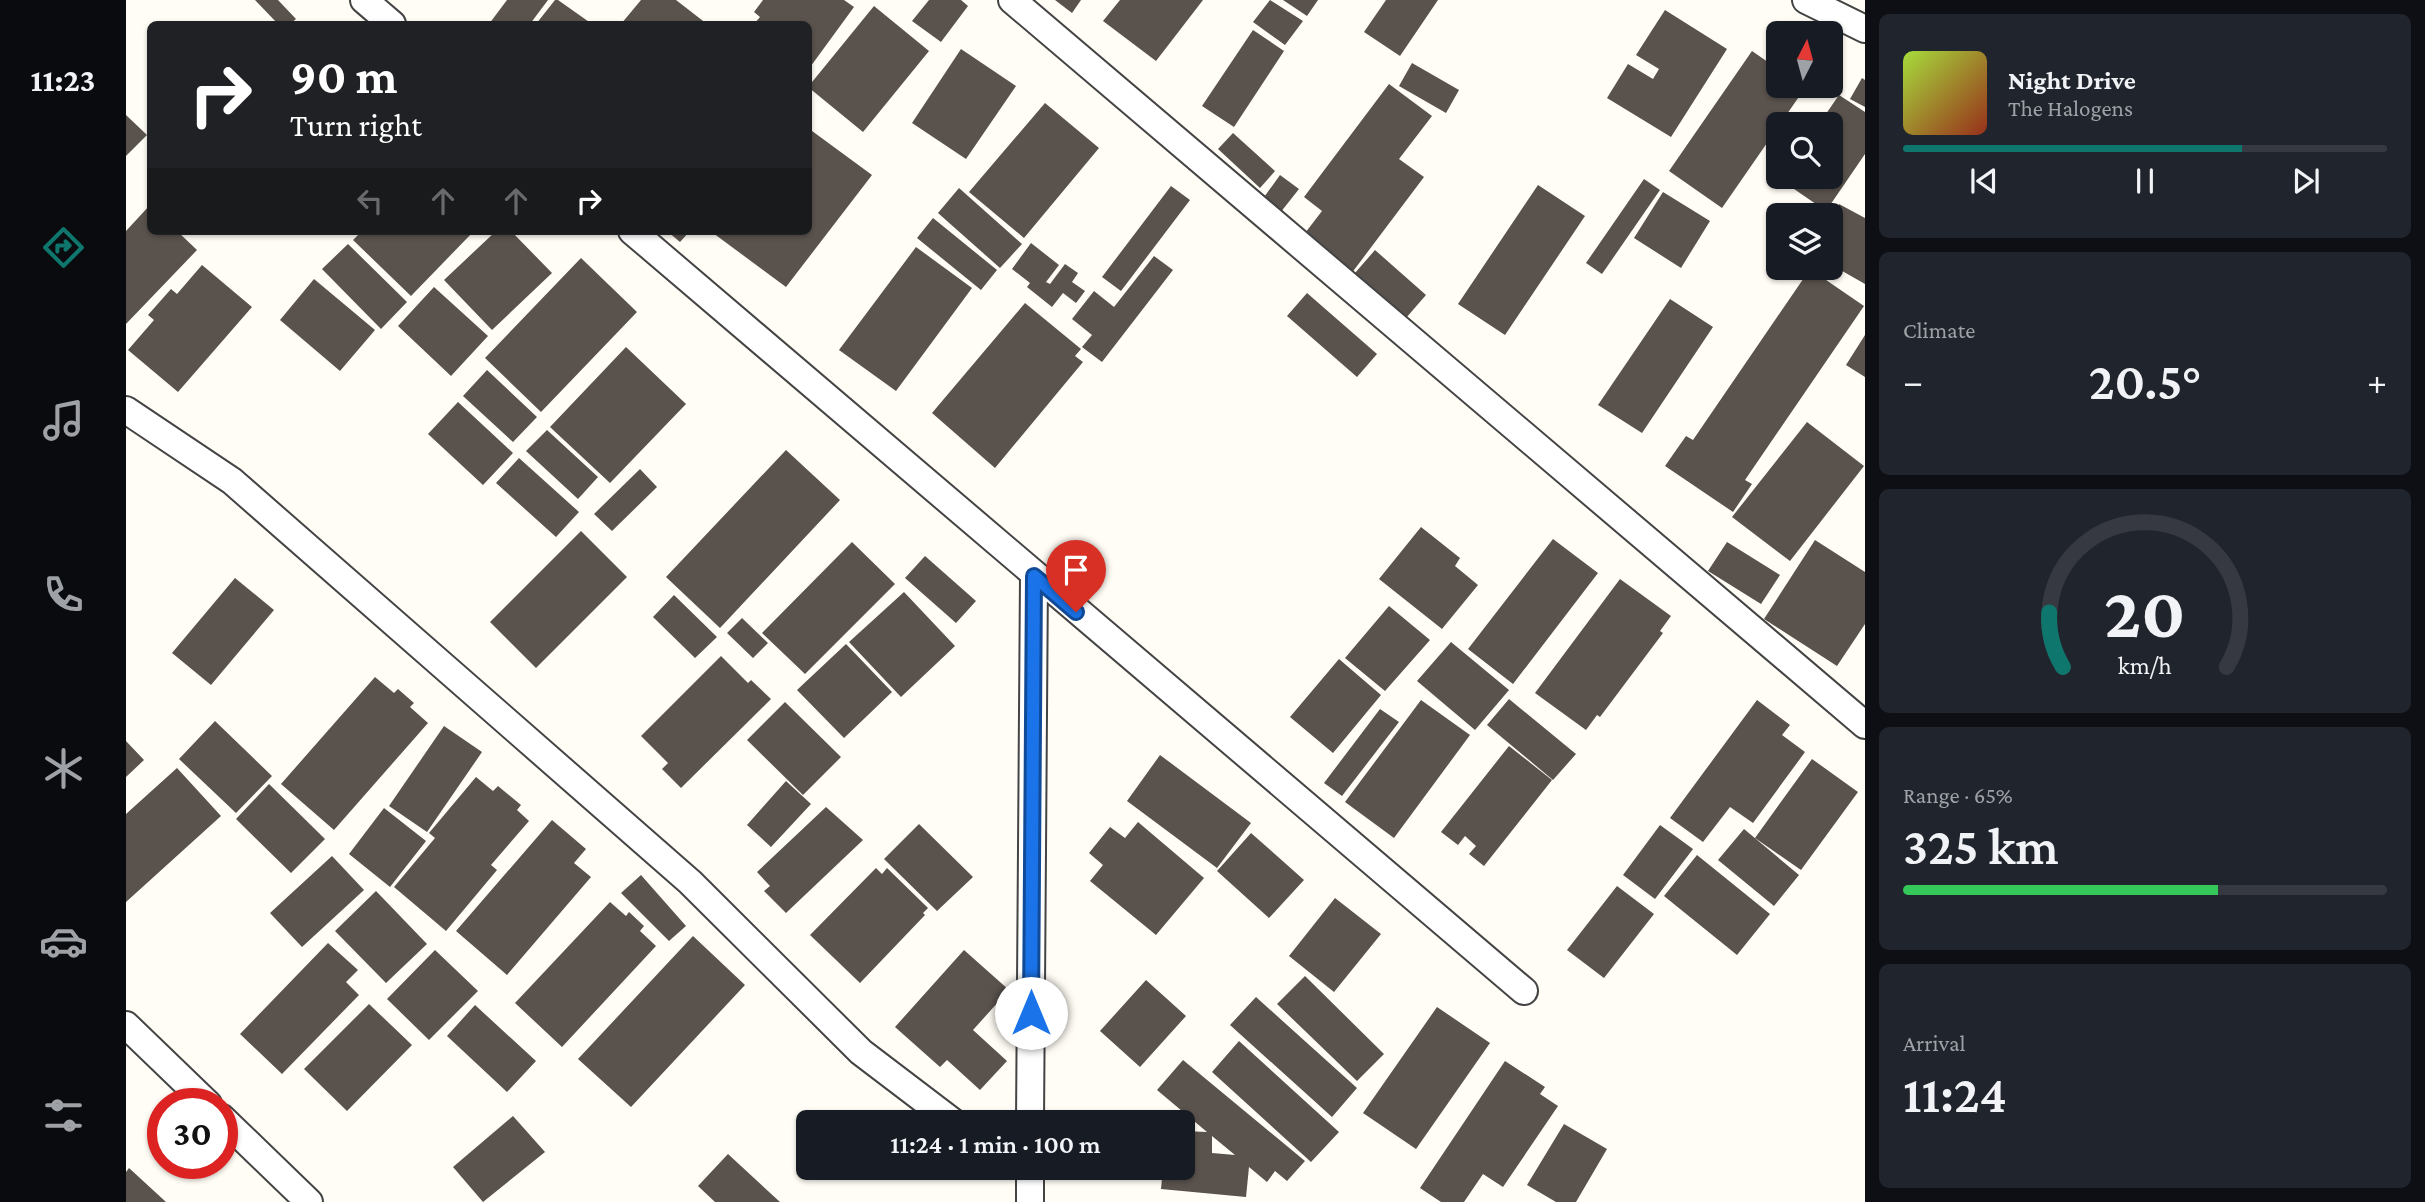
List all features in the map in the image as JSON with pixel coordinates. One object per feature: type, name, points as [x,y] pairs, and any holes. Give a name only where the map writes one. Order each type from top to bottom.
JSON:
[{"type":"street","points":[[364,0],[388,21]]},
{"type":"street","points":[[1012,0],[1865,724]]},
{"type":"street","points":[[1806,0],[1865,29]]},
{"type":"street","points":[[637,235],[1524,991]]},
{"type":"street","points":[[126,410],[232,481],[690,882],[861,1052],[937,1110]]},
{"type":"street","points":[[1030,1110],[1034,576]]},
{"type":"street","points":[[126,1025],[191,1088]]},
{"type":"street","points":[[238,1133],[309,1202]]},
{"type":"street","points":[[1030,1180],[1030,1202]]},
{"type":"building","points":[[255,0],[278,0],[296,19],[275,21]]},
{"type":"building","points":[[507,0],[548,0],[532,21],[491,21]]},
{"type":"building","points":[[555,0],[558,0],[588,21],[538,21]]},
{"type":"building","points":[[641,0],[676,0],[703,21],[624,21]]},
{"type":"building","points":[[763,0],[844,0],[854,7],[812,65],[812,21],[757,21],[760,17],[754,12]]},
{"type":"building","points":[[929,0],[961,0],[968,6],[941,42],[912,21]]},
{"type":"building","points":[[1055,0],[1081,0],[1072,13]]},
{"type":"building","points":[[1120,0],[1203,0],[1156,61],[1103,21]]},
{"type":"building","points":[[1270,0],[1303,21],[1285,45],[1253,22]]},
{"type":"building","points":[[1283,0],[1318,0],[1307,16]]},
{"type":"building","points":[[1386,0],[1438,0],[1400,56],[1364,32]]},
{"type":"building","points":[[874,6],[929,51],[863,132],[812,90],[812,82]]},
{"type":"building","points":[[1665,10],[1727,49],[1671,137],[1607,98],[1628,64],[1653,79],[1659,69],[1636,55]]},
{"type":"building","points":[[1253,30],[1284,51],[1234,127],[1202,106]]},
{"type":"building","points":[[961,49],[1016,86],[966,159],[912,123]]},
{"type":"building","points":[[1752,51],[1766,61],[1766,98],[1798,98],[1788,112],[1766,112],[1766,144],[1722,208],[1669,171]]},
{"type":"building","points":[[1412,63],[1459,90],[1446,113],[1399,86]]},
{"type":"building","points":[[1862,78],[1865,80],[1865,107],[1850,99]]},
{"type":"building","points":[[1389,84],[1432,116],[1399,159],[1424,177],[1351,274],[1302,237],[1322,211],[1304,197]]},
{"type":"building","points":[[1837,98],[1843,98],[1865,112],[1865,154],[1843,186],[1843,112],[1827,112]]},
{"type":"building","points":[[1045,103],[1099,148],[1024,238],[969,192]]},
{"type":"building","points":[[126,115],[147,135],[126,156]]},
{"type":"building","points":[[812,131],[872,175],[786,287],[716,235],[812,235]]},
{"type":"building","points":[[1233,133],[1275,171],[1260,188],[1218,149]]},
{"type":"building","points":[[1280,175],[1299,189],[1280,213],[1262,200]]},
{"type":"building","points":[[1644,179],[1660,190],[1602,274],[1586,263]]},
{"type":"building","points":[[1538,185],[1585,216],[1505,335],[1458,304]]},
{"type":"building","points":[[1171,186],[1190,200],[1121,291],[1102,277]]},
{"type":"building","points":[[959,188],[1022,244],[1000,268],[938,213]]},
{"type":"building","points":[[1794,189],[1841,189],[1831,203],[1814,203]]},
{"type":"building","points":[[1663,192],[1710,221],[1681,268],[1634,238]]},
{"type":"building","points":[[1843,206],[1865,218],[1865,284],[1843,271]]},
{"type":"building","points":[[147,208],[147,235],[181,235],[197,250],[126,324],[126,231]]},
{"type":"building","points":[[933,218],[997,270],[981,290],[917,238]]},
{"type":"building","points":[[358,235],[470,235],[411,296],[353,240]]},
{"type":"building","points":[[492,235],[515,235],[552,273],[492,330],[444,280]]},
{"type":"building","points":[[672,235],[686,235],[680,242]]},
{"type":"building","points":[[1031,243],[1059,265],[1046,282],[1050,284],[1065,264],[1078,273],[1072,282],[1085,291],[1076,303],[1063,293],[1052,307],[1027,287],[1030,283],[1012,269]]},
{"type":"building","points":[[348,244],[407,302],[381,329],[322,269]]},
{"type":"building","points":[[916,247],[972,288],[896,391],[839,350]]},
{"type":"building","points":[[1375,250],[1426,295],[1406,318],[1355,273]]},
{"type":"building","points":[[1154,256],[1173,270],[1102,362],[1082,347],[1092,335],[1072,319],[1094,291],[1114,307]]},
{"type":"building","points":[[581,258],[637,312],[541,412],[485,358]]},
{"type":"building","points":[[202,265],[252,307],[178,392],[128,350],[154,320],[148,315],[171,289],[177,294]]},
{"type":"building","points":[[314,279],[375,330],[340,371],[280,320]]},
{"type":"building","points":[[1802,280],[1826,280],[1864,306],[1745,480],[1752,484],[1733,512],[1665,466],[1686,436],[1693,440]]},
{"type":"building","points":[[434,287],[488,336],[451,376],[398,326]]},
{"type":"building","points":[[1307,293],[1377,354],[1357,377],[1287,316]]},
{"type":"building","points":[[1670,299],[1713,327],[1642,433],[1598,405]]},
{"type":"building","points":[[1025,303],[1081,349],[1075,356],[1083,362],[995,468],[932,413]]},
{"type":"building","points":[[1865,335],[1865,377],[1846,365]]},
{"type":"building","points":[[626,347],[686,404],[610,483],[550,427]]},
{"type":"building","points":[[487,370],[537,417],[513,442],[463,396]]},
{"type":"building","points":[[458,402],[513,453],[483,485],[428,434]]},
{"type":"building","points":[[1807,422],[1864,466],[1790,561],[1732,517]]},
{"type":"building","points":[[547,430],[598,477],[578,499],[526,451]]},
{"type":"building","points":[[786,450],[840,500],[720,628],[666,577]]},
{"type":"building","points":[[519,458],[579,512],[556,537],[496,483]]},
{"type":"building","points":[[640,469],[657,487],[612,531],[594,514]]},
{"type":"building","points":[[1421,527],[1460,558],[1455,566],[1478,585],[1442,629],[1379,579]]},
{"type":"building","points":[[581,531],[627,577],[536,668],[490,622]]},
{"type":"building","points":[[1553,539],[1598,573],[1513,684],[1468,649]]},
{"type":"building","points":[[1815,540],[1865,572],[1865,624],[1837,666],[1764,619]]},
{"type":"building","points":[[852,542],[895,584],[805,674],[762,633]]},
{"type":"building","points":[[1727,542],[1780,575],[1761,604],[1708,571]]},
{"type":"building","points":[[925,556],[976,601],[956,623],[905,578]]},
{"type":"building","points":[[235,578],[274,610],[211,685],[172,653]]},
{"type":"building","points":[[1620,579],[1671,616],[1660,631],[1663,633],[1600,717],[1597,715],[1586,730],[1535,693]]},
{"type":"building","points":[[904,592],[955,646],[901,697],[849,642]]},
{"type":"building","points":[[674,595],[717,637],[695,658],[653,617]]},
{"type":"building","points":[[1389,606],[1430,640],[1385,691],[1345,658]]},
{"type":"building","points":[[742,618],[768,643],[753,658],[727,633]]},
{"type":"building","points":[[1451,642],[1509,690],[1475,730],[1417,681]]},
{"type":"building","points":[[846,644],[892,692],[844,738],[797,690]]},
{"type":"building","points":[[721,656],[748,683],[751,680],[771,699],[681,788],[662,769],[668,763],[641,736]]},
{"type":"building","points":[[1339,659],[1381,695],[1333,753],[1290,717]]},
{"type":"building","points":[[375,677],[394,693],[398,689],[414,703],[410,707],[428,723],[334,830],[281,784]]},
{"type":"building","points":[[1509,699],[1576,754],[1553,780],[1487,725]]},
{"type":"building","points":[[1421,700],[1470,735],[1394,838],[1345,802]]},
{"type":"building","points":[[1757,700],[1790,725],[1782,735],[1805,752],[1753,823],[1730,807],[1703,842],[1670,818]]},
{"type":"building","points":[[785,702],[841,757],[803,795],[747,740]]},
{"type":"building","points":[[1380,709],[1399,722],[1342,796],[1324,783]]},
{"type":"building","points":[[215,721],[272,776],[236,813],[179,759]]},
{"type":"building","points":[[444,726],[482,752],[427,832],[389,806]]},
{"type":"building","points":[[126,741],[144,760],[126,777]]},
{"type":"building","points":[[1509,746],[1552,780],[1484,866],[1469,854],[1476,846],[1465,836],[1458,845],[1441,832]]},
{"type":"building","points":[[1160,755],[1251,823],[1217,868],[1127,801]]},
{"type":"building","points":[[1812,759],[1858,792],[1801,870],[1755,838]]},
{"type":"building","points":[[177,768],[221,816],[126,902],[126,814]]},
{"type":"building","points":[[476,777],[493,791],[498,786],[521,805],[517,810],[529,821],[491,865],[497,870],[446,931],[394,887],[435,838],[429,833]]},
{"type":"building","points":[[786,781],[811,804],[771,847],[747,825]]},
{"type":"building","points":[[269,784],[325,839],[291,873],[236,819]]},
{"type":"building","points":[[826,807],[863,840],[786,913],[764,891],[770,886],[757,872]]},
{"type":"building","points":[[384,808],[426,841],[390,887],[349,854]]},
{"type":"building","points":[[552,820],[586,849],[574,863],[591,877],[507,975],[456,931]]},
{"type":"building","points":[[1138,822],[1204,878],[1156,935],[1090,881],[1103,865],[1089,853],[1110,827],[1125,838]]},
{"type":"building","points":[[919,824],[973,877],[937,911],[884,859]]},
{"type":"building","points":[[1660,825],[1693,849],[1655,899],[1623,875]]},
{"type":"building","points":[[1744,829],[1799,875],[1774,906],[1718,860]]},
{"type":"building","points":[[1251,833],[1304,880],[1269,918],[1217,871]]},
{"type":"building","points":[[1697,855],[1770,914],[1737,955],[1664,896]]},
{"type":"building","points":[[332,856],[364,890],[302,947],[270,913]]},
{"type":"building","points":[[876,868],[882,874],[887,868],[928,908],[923,913],[925,915],[860,983],[810,935]]},
{"type":"building","points":[[641,875],[686,926],[669,941],[621,893]]},
{"type":"building","points":[[1617,886],[1654,914],[1604,978],[1567,950]]},
{"type":"building","points":[[376,891],[427,944],[386,983],[335,931]]},
{"type":"building","points":[[1335,898],[1381,934],[1334,992],[1289,956]]},
{"type":"building","points":[[610,902],[626,916],[629,912],[644,926],[640,931],[656,946],[562,1047],[515,1003]]},
{"type":"building","points":[[693,936],[745,985],[631,1107],[578,1059]]},
{"type":"building","points":[[328,943],[358,970],[346,982],[359,995],[282,1074],[240,1034]]},
{"type":"building","points":[[435,950],[478,991],[429,1040],[387,999]]},
{"type":"building","points":[[964,950],[1009,990],[973,1030],[1007,1061],[980,1090],[947,1060],[940,1067],[895,1027]]},
{"type":"building","points":[[1305,976],[1384,1054],[1357,1081],[1277,1004]]},
{"type":"building","points":[[1146,980],[1186,1016],[1140,1067],[1100,1031]]},
{"type":"building","points":[[1256,997],[1357,1088],[1332,1117],[1230,1025]]},
{"type":"building","points":[[369,1004],[412,1045],[347,1111],[304,1069]]},
{"type":"building","points":[[475,1005],[536,1061],[507,1092],[447,1036]]},
{"type":"building","points":[[1437,1007],[1490,1043],[1416,1149],[1363,1113]]},
{"type":"building","points":[[1239,1041],[1339,1132],[1311,1162],[1212,1072]]},
{"type":"building","points":[[1183,1060],[1305,1161],[1287,1181],[1275,1171],[1267,1182],[1249,1167],[1246,1197],[1161,1189],[1162,1180],[1195,1180],[1195,1132],[1207,1132],[1195,1122],[1195,1110],[1181,1110],[1157,1090]],"holes":[[[1212,1136],[1235,1155],[1212,1153]]]},
{"type":"building","points":[[1505,1061],[1545,1087],[1540,1094],[1558,1106],[1503,1187],[1483,1174],[1464,1202],[1441,1202],[1420,1188]]},
{"type":"building","points":[[513,1116],[545,1152],[483,1202],[453,1167]]},
{"type":"building","points":[[1564,1124],[1607,1149],[1576,1202],[1556,1202],[1527,1185]]},
{"type":"building","points":[[728,1154],[780,1202],[715,1202],[698,1186]]},
{"type":"building","points":[[129,1168],[166,1202],[126,1202],[126,1172]]},
{"type":"route","points":[[1031,1013],[1034,576],[1076,612]]}]
